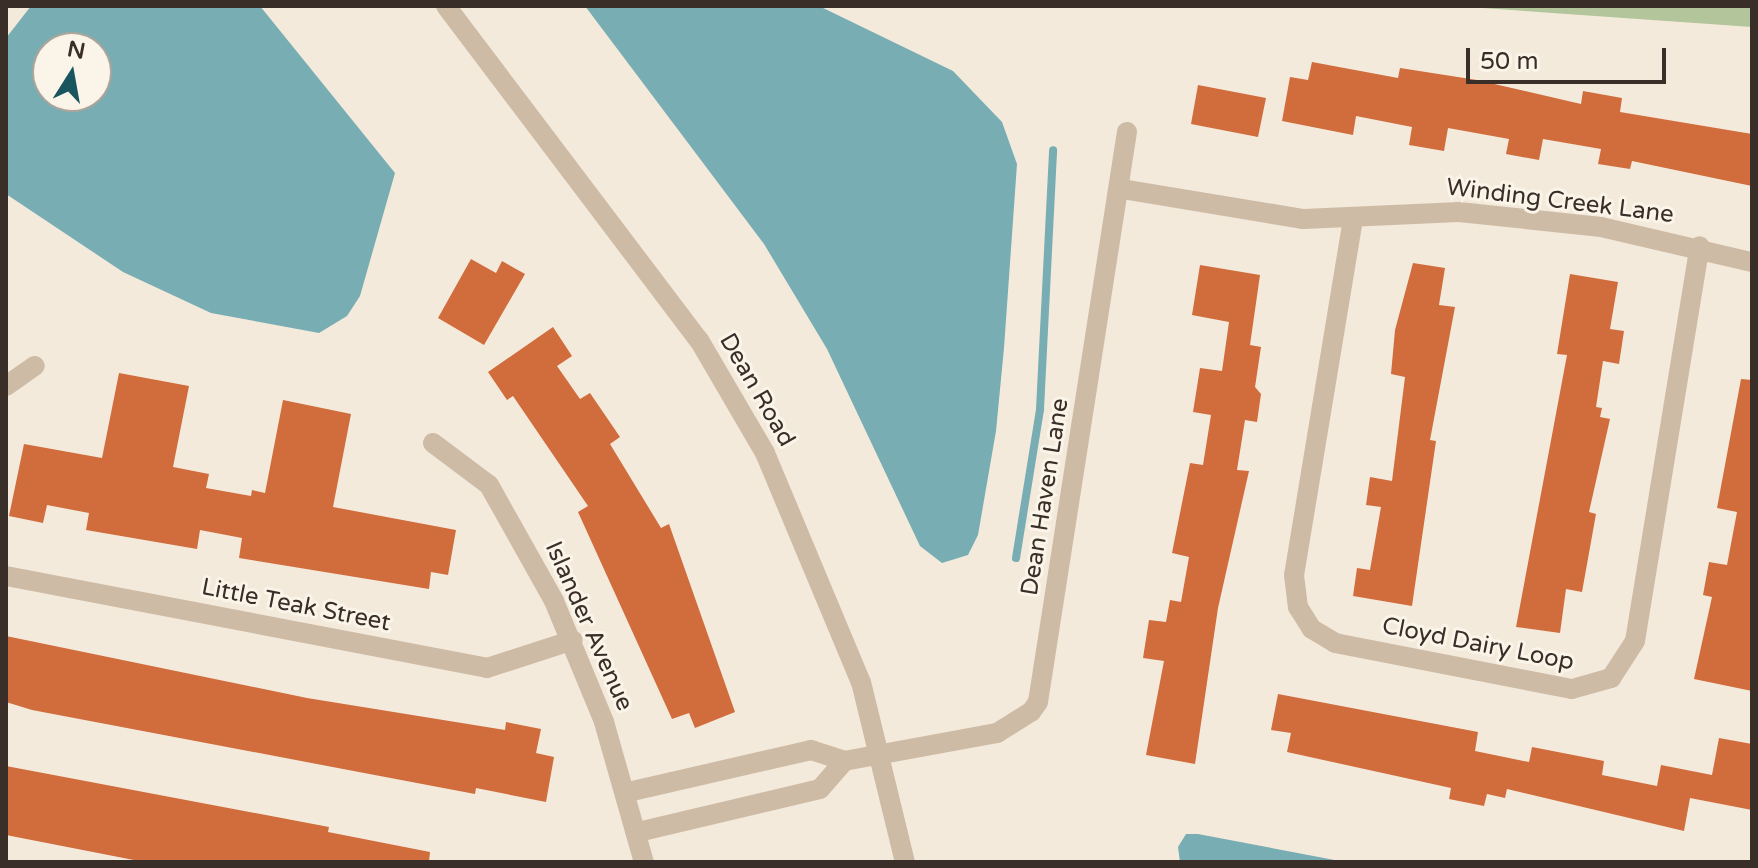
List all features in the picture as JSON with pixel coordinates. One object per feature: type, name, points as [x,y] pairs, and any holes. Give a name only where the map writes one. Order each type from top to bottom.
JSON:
[{"type":"street","name":"Dean Road","points":[[446,6],[690,327],[751,428],[823,580],[882,753],[905,862]]},
{"type":"street","name":"Dean Haven Lane","points":[[844,761],[997,733],[1022,722],[1038,702],[1122,189],[1127,132]]},
{"type":"street","name":"Winding Creek Lane","points":[[1122,189],[1283,216],[1353,219],[1459,212],[1700,246],[1752,262]]},
{"type":"street","name":"Cloyd Dairy Loop","points":[[1353,219],[1294,575],[1301,615],[1335,643],[1572,689],[1611,678],[1635,641],[1700,246]]},
{"type":"street","points":[[6,386],[35,366]]},
{"type":"street","name":"Islander Avenue","points":[[433,443],[489,485],[573,640],[628,792],[644,862]]},
{"type":"street","name":"Little Teak Street","points":[[6,576],[487,668],[573,640]]},
{"type":"street","points":[[628,792],[811,750],[844,761],[820,789],[638,832]]},
{"type":"green space","points":[[1454,6],[1752,6],[1752,27]]},
{"type":"water","points":[[31,6],[260,6],[395,173],[360,296],[347,316],[319,333],[211,313],[123,272],[6,194],[6,38]]},
{"type":"water","points":[[585,6],[819,6],[953,71],[1002,122],[1017,164],[1004,348],[996,431],[978,535],[968,555],[942,563],[920,546],[827,349],[764,244]]},
{"type":"water","points":[[1186,834],[1345,862],[1180,862],[1178,847]]},
{"type":"building","points":[[1312,62],[1398,78],[1400,68],[1477,80],[1581,104],[1583,91],[1622,98],[1620,112],[1752,134],[1752,186],[1632,161],[1630,169],[1598,164],[1601,149],[1543,139],[1539,160],[1506,154],[1509,139],[1448,128],[1444,151],[1409,145],[1412,127],[1356,116],[1353,135],[1282,121],[1290,77],[1308,80]]},
{"type":"building","points":[[1198,85],[1266,98],[1258,137],[1191,124]]},
{"type":"building","points":[[471,259],[496,273],[502,261],[525,274],[484,345],[438,318]]},
{"type":"building","points":[[1413,263],[1445,268],[1439,305],[1455,307],[1430,440],[1436,441],[1412,606],[1353,596],[1357,568],[1370,570],[1381,507],[1366,505],[1370,477],[1392,481],[1405,377],[1391,374],[1395,330]]},
{"type":"building","points":[[1200,265],[1260,275],[1250,345],[1261,347],[1255,387],[1261,394],[1257,422],[1245,420],[1237,470],[1249,471],[1218,608],[1195,764],[1146,755],[1164,661],[1143,658],[1149,620],[1166,622],[1170,600],[1181,602],[1189,557],[1172,553],[1190,463],[1203,465],[1211,415],[1193,412],[1200,368],[1222,371],[1229,322],[1192,315]]},
{"type":"building","points":[[1570,274],[1618,282],[1610,329],[1624,331],[1619,364],[1603,361],[1596,407],[1602,408],[1600,417],[1610,419],[1589,512],[1596,514],[1582,592],[1566,589],[1560,633],[1516,627],[1567,355],[1557,354]]},
{"type":"building","points":[[553,327],[572,356],[557,366],[580,399],[590,393],[620,437],[610,444],[661,528],[669,524],[735,712],[695,728],[689,713],[672,719],[578,512],[588,506],[513,396],[507,400],[488,372]]},
{"type":"building","points":[[119,373],[189,386],[173,467],[209,474],[206,488],[251,496],[252,490],[265,493],[283,400],[351,414],[333,507],[456,530],[448,575],[431,572],[429,589],[239,558],[242,538],[200,530],[197,549],[86,530],[89,513],[47,505],[43,523],[9,516],[24,444],[102,458]]},
{"type":"building","points":[[1741,379],[1752,380],[1752,691],[1694,679],[1712,597],[1703,595],[1709,562],[1727,565],[1737,512],[1717,508]]},
{"type":"building","points":[[6,636],[307,698],[505,730],[506,722],[541,729],[536,753],[554,757],[546,802],[476,788],[475,794],[32,710],[6,702]]},
{"type":"building","points":[[1278,694],[1478,732],[1475,751],[1529,762],[1532,747],[1604,761],[1602,775],[1657,786],[1661,765],[1712,775],[1719,738],[1752,744],[1752,810],[1690,798],[1684,831],[1507,789],[1505,798],[1487,794],[1484,806],[1449,799],[1451,788],[1287,752],[1291,733],[1271,730]]},
{"type":"building","points":[[6,766],[329,827],[328,832],[430,852],[429,862],[144,862],[6,835]]},
{"type":"waterway","points":[[1016,558],[1040,409],[1053,150]]}]
